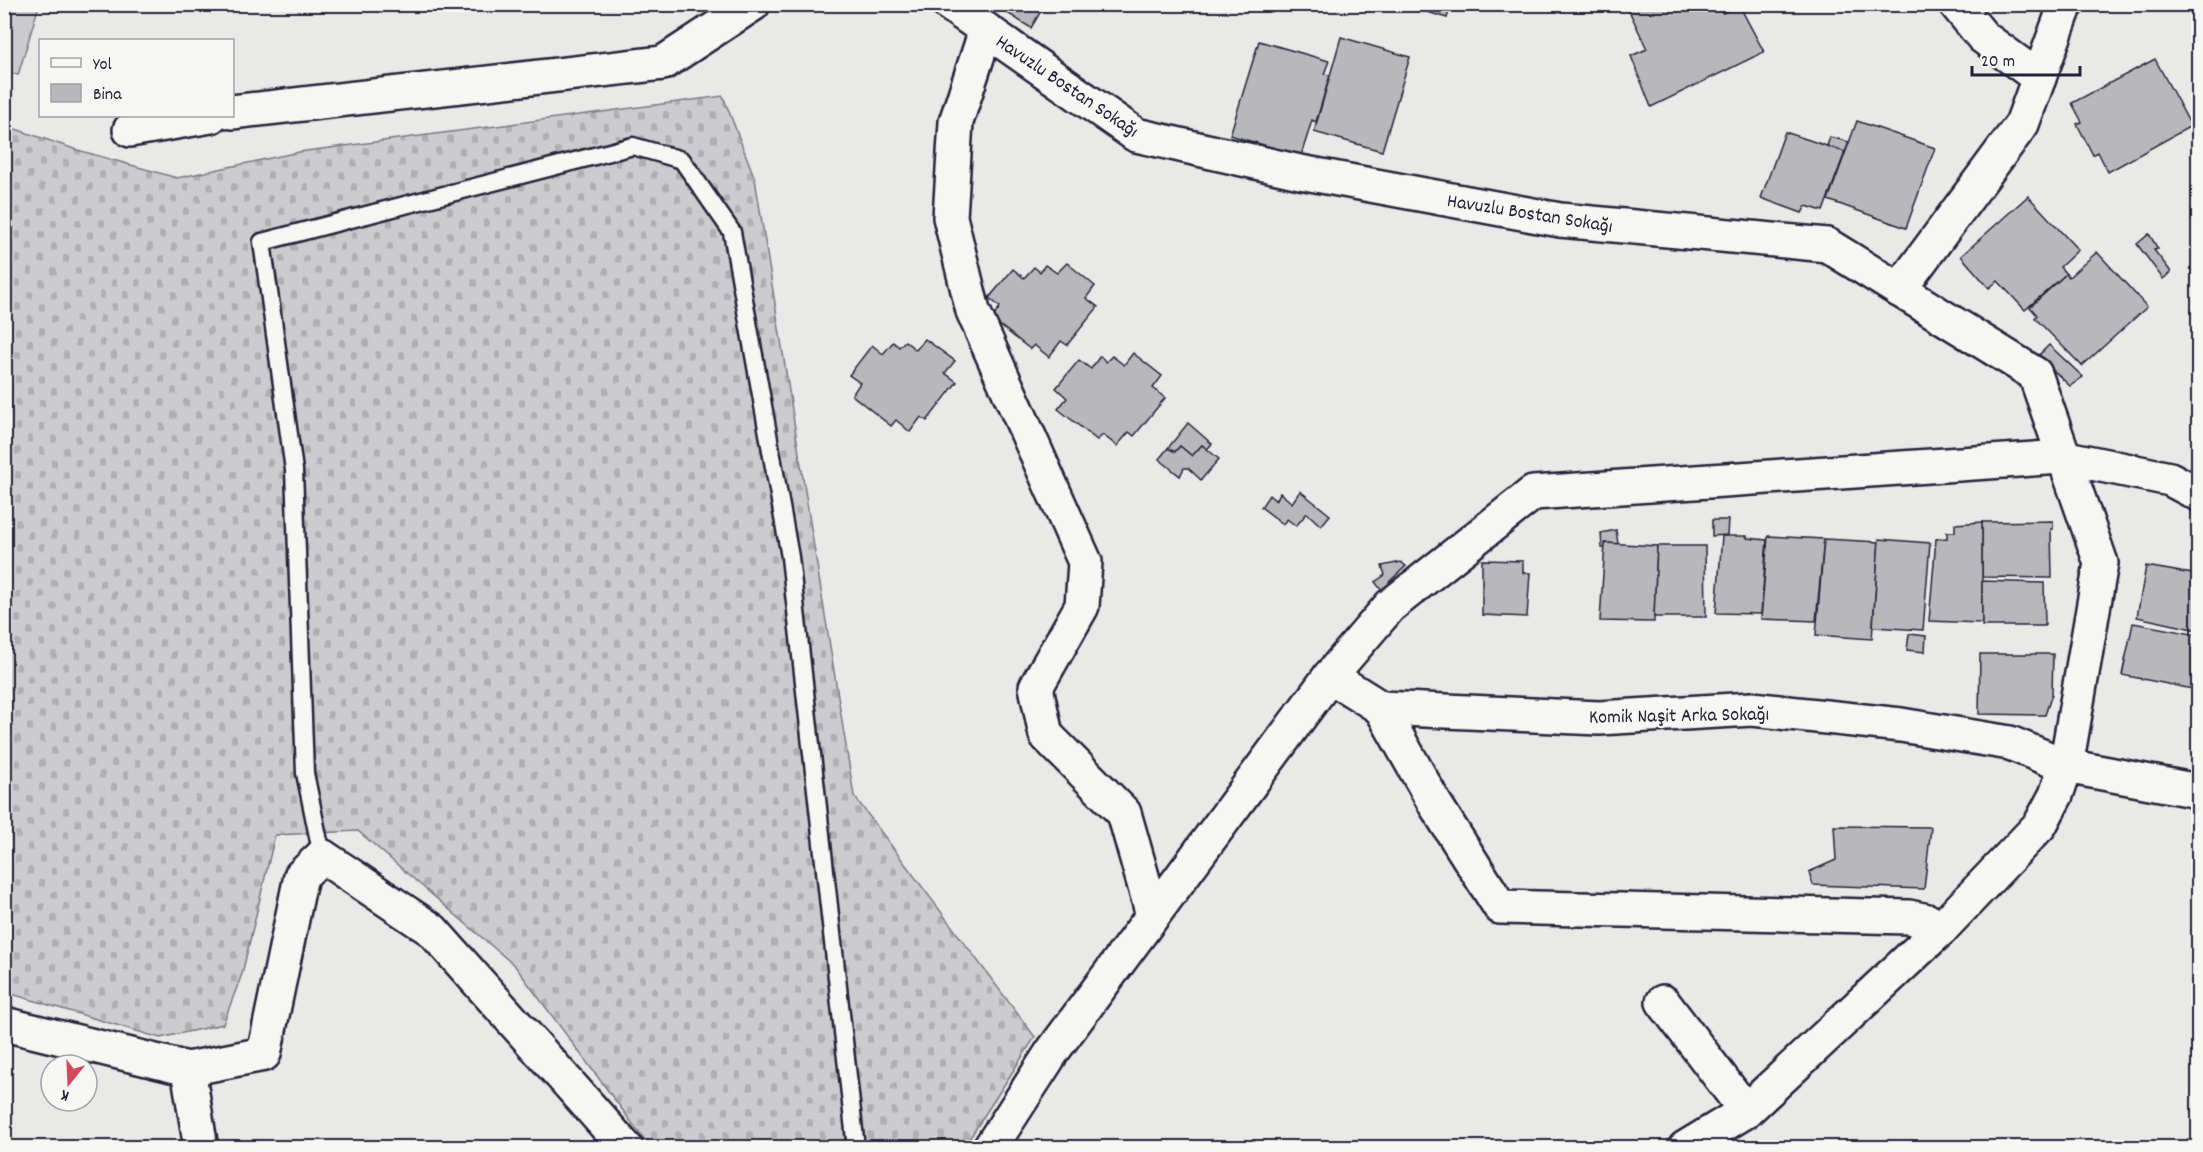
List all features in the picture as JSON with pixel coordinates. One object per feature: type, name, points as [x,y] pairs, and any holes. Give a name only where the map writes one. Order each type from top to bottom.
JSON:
[{"type":"street","points":[[234,112],[663,63],[753,4]]},
{"type":"street","name":"Havuzlu Bostan Sokağı","points":[[949,4],[1136,135],[1300,172],[1560,220],[1827,245],[2036,374],[2062,456],[2101,563],[2066,766],[2056,795],[2040,825],[1941,929],[1746,1111],[1685,1148]]},
{"type":"street","points":[[1956,4],[1983,37],[2039,78]]},
{"type":"street","points":[[1899,290],[2022,124],[2066,4]]},
{"type":"street","points":[[986,30],[956,123],[950,217],[973,311],[1085,562],[1082,606],[1036,687],[1046,735],[1124,813],[1153,915]]},
{"type":"street","points":[[130,130],[205,117]]},
{"type":"street","points":[[990,1148],[1052,1052],[1330,676],[1390,606],[1533,493],[2062,456],[2170,479],[2199,494]]},
{"type":"street","name":"Komik Naşit Arka Sokağı","points":[[1330,676],[1381,708],[1599,718],[1752,709],[1901,726],[2010,743],[2066,766],[2199,791]]},
{"type":"street","points":[[1381,708],[1435,804],[1500,907],[1910,917],[1928,921],[1941,929]]},
{"type":"street","points":[[4,1024],[188,1069],[264,1054],[301,876],[322,856],[432,930],[626,1148]]},
{"type":"street","points":[[1663,1002],[1746,1111]]},
{"type":"street","points":[[188,1069],[201,1148]]},
{"type":"lane","points":[[322,856],[305,773],[294,470],[262,242],[633,146],[682,160],[732,232],[790,557],[856,1148]]},
{"type":"green space","points":[[4,5],[39,5],[18,75],[5,71]]},
{"type":"green space","points":[[723,96],[755,179],[854,796],[1035,1037],[964,1147],[650,1147],[515,966],[358,831],[275,835],[242,974],[223,1024],[160,1038],[5,992],[4,125],[74,149],[177,178],[299,152]]},
{"type":"building","points":[[993,4],[1045,4],[1031,28]]},
{"type":"building","points":[[1401,4],[1451,4],[1447,18]]},
{"type":"building","points":[[1626,4],[1719,4],[1723,13],[1739,5],[1764,52],[1651,107],[1631,56],[1647,49]]},
{"type":"building","points":[[1341,37],[1410,57],[1382,151],[1314,132]]},
{"type":"building","points":[[1259,41],[1329,61],[1324,74],[1330,75],[1316,122],[1312,120],[1301,156],[1230,135]]},
{"type":"building","points":[[2155,59],[2191,126],[2108,172],[2098,152],[2093,155],[2077,124],[2082,122],[2072,103]]},
{"type":"building","points":[[1857,121],[1935,148],[1906,228],[1828,200]]},
{"type":"building","points":[[1785,132],[1845,152],[1823,211],[1806,206],[1802,213],[1761,198]]},
{"type":"building","points":[[1830,137],[1849,142],[1845,152],[1827,146]]},
{"type":"building","points":[[2028,196],[2078,250],[2060,267],[2066,274],[2025,310],[1998,281],[1989,288],[1961,256]]},
{"type":"building","points":[[2149,234],[2158,249],[2154,250],[2171,272],[2163,279],[2137,244]]},
{"type":"building","points":[[2097,252],[2147,307],[2082,366],[2035,318],[2037,315],[2030,307],[2066,274],[2069,277]]},
{"type":"building","points":[[1067,263],[1095,286],[1086,298],[1098,307],[1067,345],[1061,341],[1049,357],[1034,345],[1030,349],[992,319],[1000,307],[989,298],[1013,269],[1024,278],[1034,267],[1040,272],[1045,265],[1057,273]]},
{"type":"building","points":[[925,339],[955,361],[945,373],[957,382],[927,421],[921,417],[910,432],[896,420],[891,426],[852,395],[860,383],[849,375],[872,345],[883,354],[893,342],[899,347],[905,341],[916,350]]},
{"type":"building","points":[[2049,345],[2083,377],[2070,386],[2038,356]]},
{"type":"building","points":[[1133,353],[1162,376],[1153,388],[1165,398],[1134,436],[1129,432],[1117,446],[1103,435],[1097,440],[1058,409],[1067,398],[1056,388],[1079,360],[1091,369],[1100,356],[1106,362],[1112,356],[1124,365]]},
{"type":"building","points":[[1188,423],[1212,444],[1207,449],[1202,445],[1192,456],[1180,446],[1175,452],[1168,448]]},
{"type":"building","points":[[1202,445],[1219,459],[1201,480],[1188,468],[1184,468],[1180,476],[1159,459],[1168,448],[1175,452],[1180,446],[1192,456]]},
{"type":"building","points":[[1300,491],[1330,515],[1321,526],[1307,513],[1296,526],[1287,519],[1283,524],[1261,507],[1269,495],[1276,501],[1280,493],[1292,503]]},
{"type":"building","points":[[1712,520],[1728,520],[1727,535],[1712,536]]},
{"type":"building","points":[[2053,521],[2053,529],[2051,529],[2052,578],[1982,577],[1982,522]]},
{"type":"building","points":[[1982,522],[1982,623],[1929,621],[1936,539],[1947,538],[1947,532],[1955,532],[1955,524]]},
{"type":"building","points":[[1616,530],[1618,544],[1605,543],[1605,548],[1602,548],[1601,533]]},
{"type":"building","points":[[1722,536],[1747,536],[1747,538],[1767,540],[1761,614],[1716,613]]},
{"type":"building","points":[[1768,536],[1824,539],[1816,621],[1761,619]]},
{"type":"building","points":[[1824,539],[1879,542],[1872,639],[1816,635]]},
{"type":"building","points":[[1879,539],[1930,543],[1923,630],[1873,627]]},
{"type":"building","points":[[1605,543],[1657,546],[1654,622],[1600,621]]},
{"type":"building","points":[[1657,546],[1705,546],[1706,617],[1654,617]]},
{"type":"building","points":[[1482,560],[1523,561],[1523,573],[1530,573],[1527,617],[1482,615]]},
{"type":"building","points":[[1401,562],[1406,566],[1389,582],[1391,584],[1383,592],[1375,582],[1385,575],[1382,566]]},
{"type":"building","points":[[2146,566],[2198,575],[2198,630],[2137,617]]},
{"type":"building","points":[[1982,581],[2044,583],[2045,626],[1982,626]]},
{"type":"building","points":[[2133,623],[2198,635],[2198,690],[2122,675]]},
{"type":"building","points":[[1909,634],[1926,636],[1925,652],[1907,650]]},
{"type":"building","points":[[1980,654],[2053,654],[2052,694],[2045,715],[1979,714]]},
{"type":"building","points":[[1834,826],[1931,827],[1924,889],[1813,885],[1809,872],[1836,860]]}]
